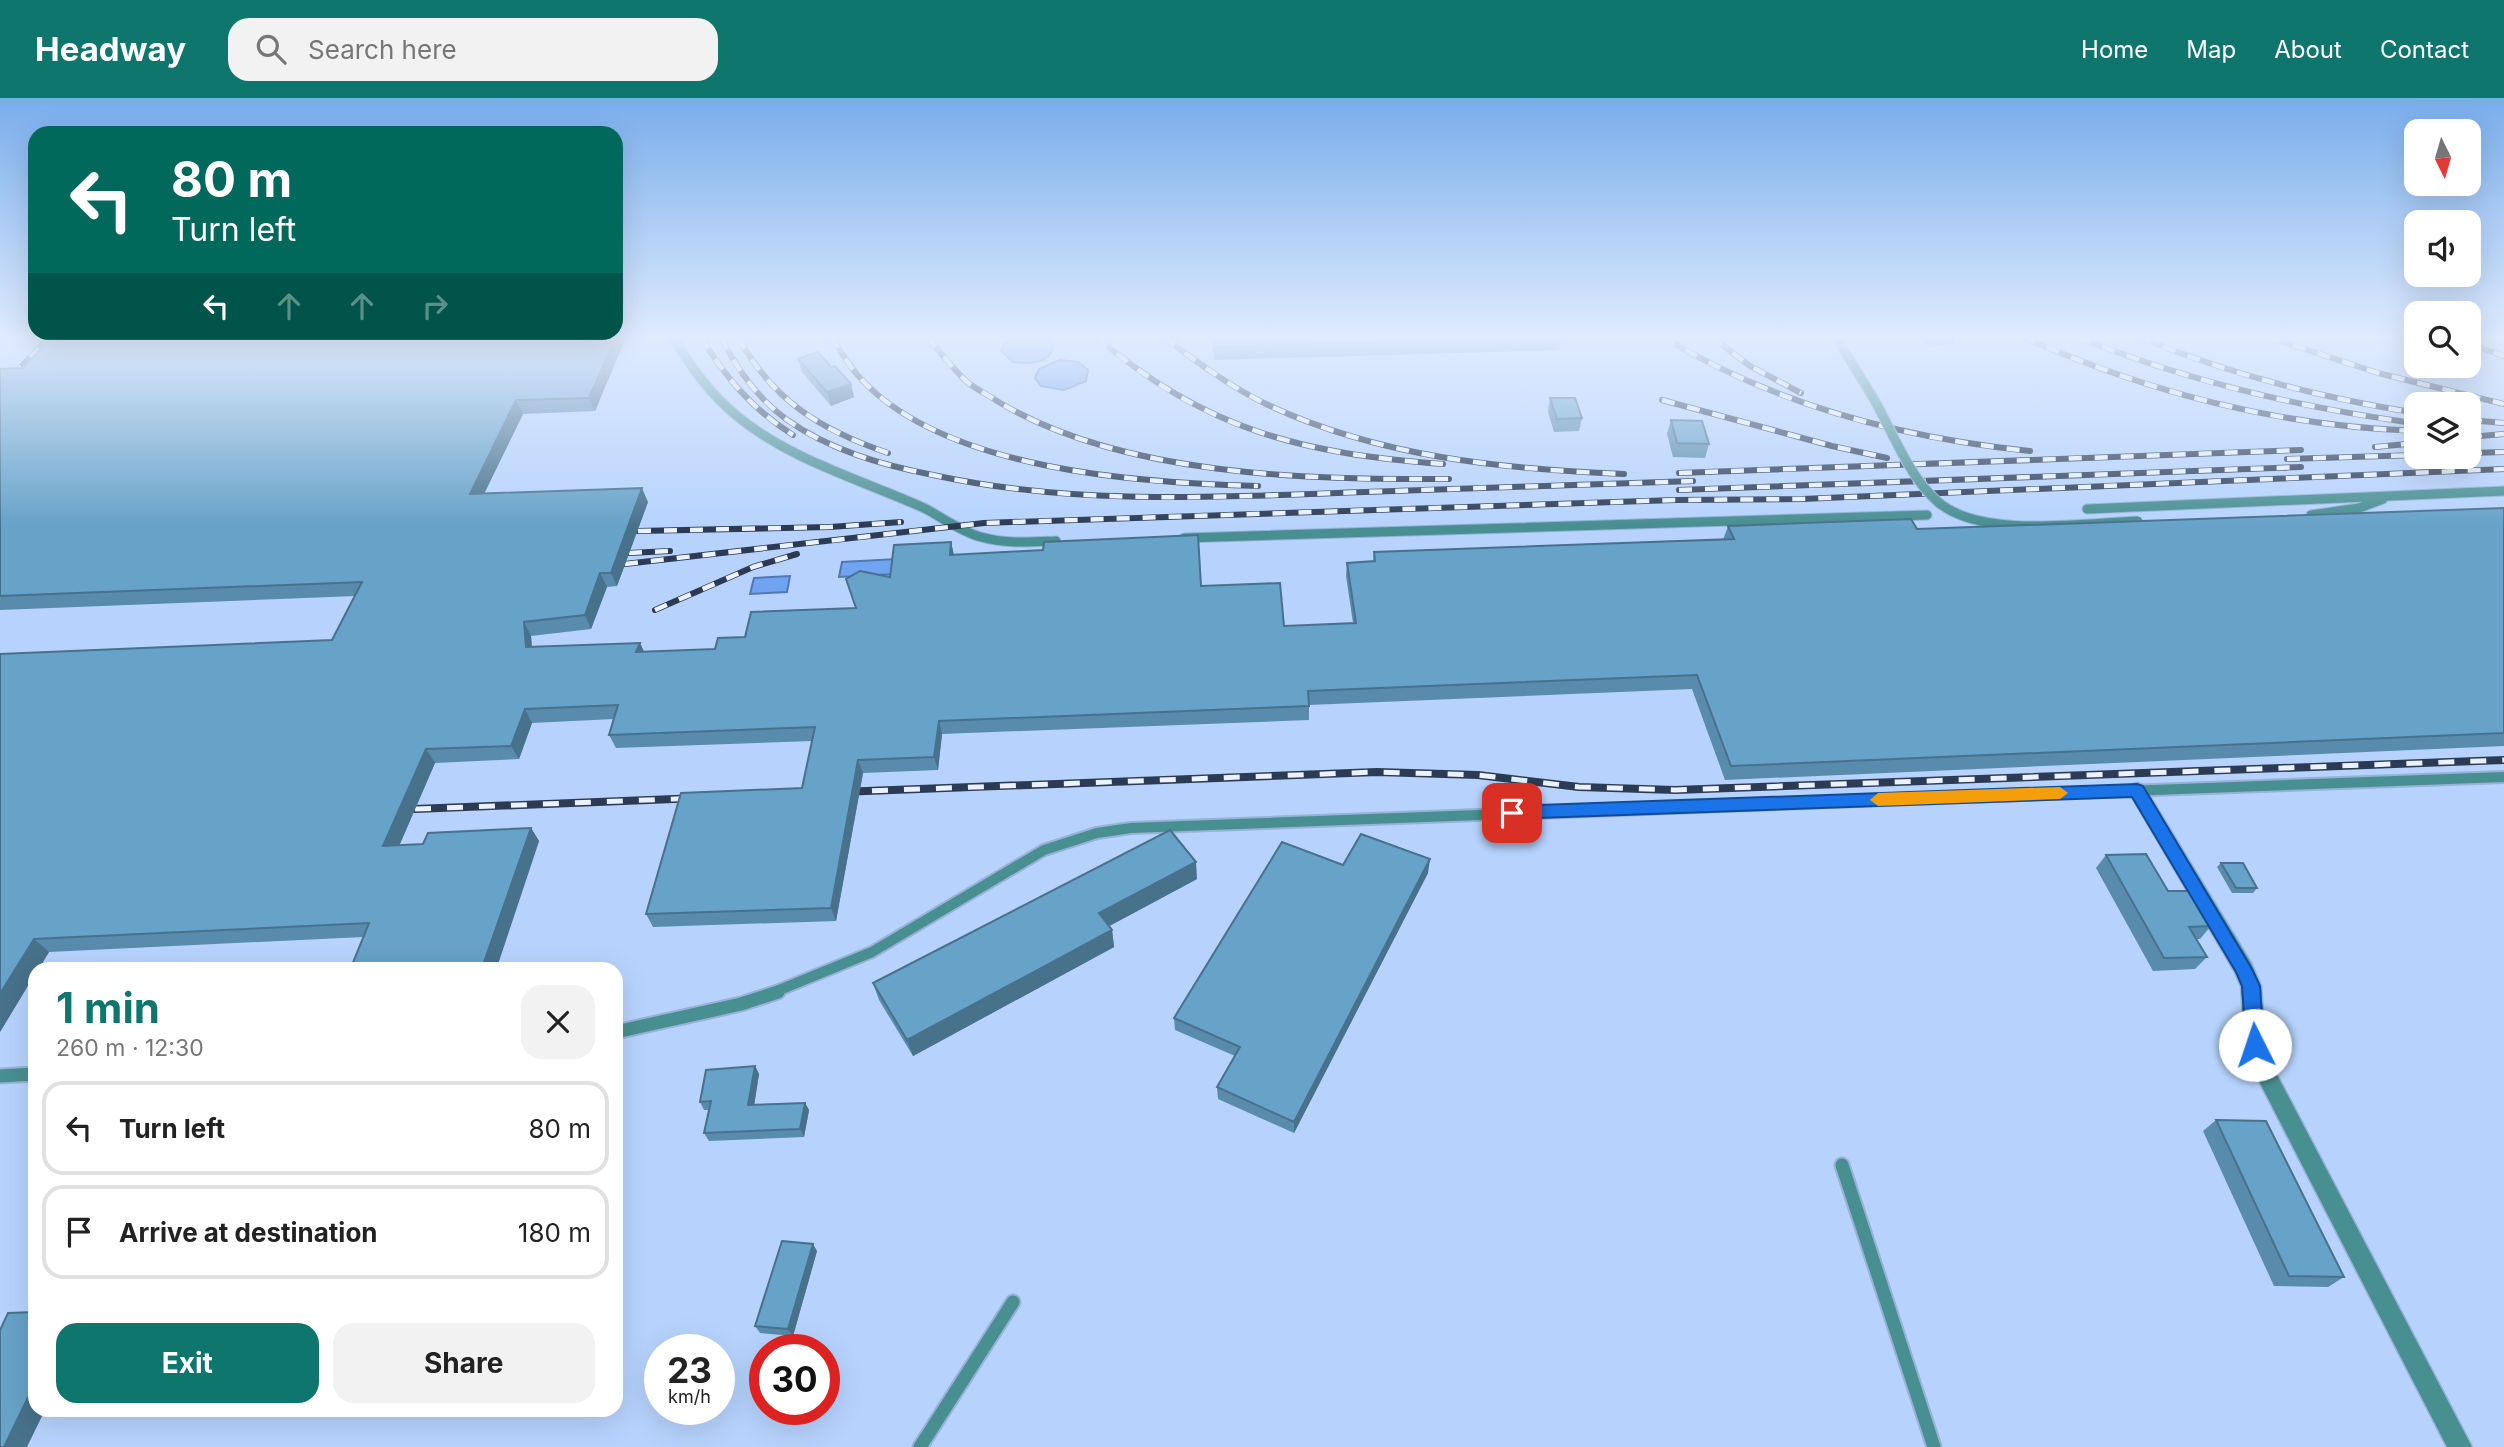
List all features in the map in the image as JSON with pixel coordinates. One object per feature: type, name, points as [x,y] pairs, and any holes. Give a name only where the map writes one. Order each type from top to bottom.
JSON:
[{"type":"street","points":[[2137,790],[2244,969],[2251,986],[2255,1045],[2266,1076],[2460,1447]]},
{"type":"lane","points":[[719,400],[739,418],[789,450],[925,509],[979,537],[1010,542],[1071,541]]},
{"type":"lane","points":[[1874,400],[1925,485],[1936,500],[1956,515],[1971,520],[2016,524],[2149,521]]},
{"type":"lane","points":[[2087,509],[2504,491]]},
{"type":"lane","points":[[2300,516],[2359,508],[2392,495]]},
{"type":"lane","points":[[1168,538],[1927,515]]},
{"type":"lane","points":[[623,1030],[741,1004],[831,971],[872,952],[1017,864],[1070,840],[1131,828],[2504,778]]},
{"type":"lane","points":[[0,1076],[28,1074]]},
{"type":"lane","points":[[1842,1165],[1934,1447]]},
{"type":"lane","points":[[920,1447],[1013,1302]]},
{"type":"water","points":[[897,559],[896,574],[839,577],[842,562]]},
{"type":"water","points":[[790,576],[787,592],[750,594],[754,578]]},
{"type":"building","points":[[0,400],[518,400],[470,494],[642,488],[611,573],[600,573],[585,615],[524,622],[526,647],[640,643],[636,652],[715,649],[718,638],[745,637],[751,612],[856,608],[846,579],[860,571],[890,577],[894,545],[951,542],[950,555],[1043,550],[1044,542],[1198,535],[1201,586],[1280,583],[1284,626],[1356,623],[1347,563],[1375,561],[1374,552],[1734,539],[1728,526],[1911,519],[1917,529],[2504,508],[2504,733],[1731,766],[1697,675],[1308,691],[1309,706],[939,721],[934,757],[858,760],[831,908],[646,914],[681,793],[802,788],[815,727],[609,735],[618,705],[525,709],[511,746],[426,749],[383,846],[423,844],[428,833],[531,828],[484,962],[353,962],[369,923],[34,939],[0,994],[0,654],[332,640],[362,582],[0,596]]},
{"type":"building","points":[[1551,400],[1576,400],[1582,418],[1557,419]]},
{"type":"building","points":[[1671,420],[1702,421],[1709,444],[1677,443]]},
{"type":"building","points":[[1170,830],[1196,862],[1099,913],[1112,930],[907,1040],[873,983]]},
{"type":"building","points":[[1361,834],[1430,859],[1294,1122],[1217,1087],[1240,1047],[1174,1018],[1282,842],[1343,865]]},
{"type":"building","points":[[2146,854],[2168,891],[2190,891],[2211,926],[2189,927],[2207,957],[2164,958],[2106,855]]},
{"type":"building","points":[[2221,863],[2243,863],[2257,888],[2236,888]]},
{"type":"building","points":[[755,1066],[748,1105],[805,1103],[800,1129],[704,1133],[711,1101],[700,1102],[706,1070]]},
{"type":"building","points":[[2216,1120],[2266,1121],[2344,1277],[2289,1276]]},
{"type":"building","points":[[782,1241],[813,1244],[788,1329],[755,1326]]},
{"type":"building","points":[[28,1312],[28,1397],[4,1447],[0,1447],[0,1330],[8,1313]]},
{"type":"railway","points":[[749,400],[793,435]]},
{"type":"railway","points":[[765,400],[803,430],[856,455],[914,471],[987,485],[1040,491],[1202,497],[1693,481]]},
{"type":"railway","points":[[788,400],[820,423],[888,453]]},
{"type":"railway","points":[[886,400],[899,411],[944,435],[994,453],[1048,466],[1159,481],[1258,486]]},
{"type":"railway","points":[[995,400],[1046,426],[1100,445],[1157,459],[1276,475],[1449,479]]},
{"type":"railway","points":[[1187,400],[1258,432],[1301,444],[1345,453],[1443,464]]},
{"type":"railway","points":[[1258,400],[1352,437],[1396,448],[1487,464],[1624,474]]},
{"type":"railway","points":[[1662,400],[1832,446],[1887,458]]},
{"type":"railway","points":[[1794,400],[1887,427],[2030,451]]},
{"type":"railway","points":[[2205,400],[2315,422],[2404,430]]},
{"type":"railway","points":[[2285,400],[2404,422]]},
{"type":"railway","points":[[2346,400],[2404,411]]},
{"type":"railway","points":[[2488,400],[2504,404]]},
{"type":"railway","points":[[2481,421],[2504,423]]},
{"type":"railway","points":[[2481,436],[2504,434]]},
{"type":"railway","points":[[2375,447],[2404,444]]},
{"type":"railway","points":[[1679,473],[2301,450]]},
{"type":"railway","points":[[2481,453],[2504,452]]},
{"type":"railway","points":[[2287,459],[2404,455]]},
{"type":"railway","points":[[1679,490],[2301,467]]},
{"type":"railway","points":[[625,564],[984,523],[1675,500],[1802,499],[2504,469]]},
{"type":"railway","points":[[638,531],[830,527],[901,522]]},
{"type":"railway","points":[[629,553],[670,551]]},
{"type":"railway","points":[[655,610],[753,567],[797,554]]},
{"type":"railway","points":[[840,792],[1377,772],[1478,775],[1579,787],[1675,790],[2504,760]]},
{"type":"railway","points":[[415,809],[700,798]]},
{"type":"slow traffic","points":[[1878,800],[2060,793]]},
{"type":"route","points":[[1512,813],[2137,790],[2244,969],[2251,986],[2255,1045]]}]
